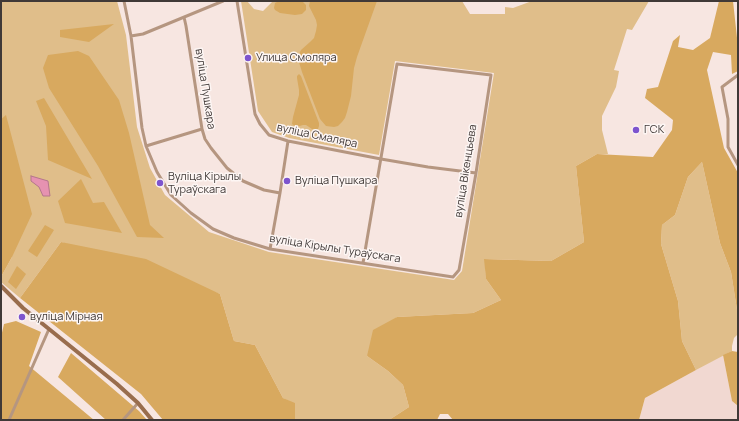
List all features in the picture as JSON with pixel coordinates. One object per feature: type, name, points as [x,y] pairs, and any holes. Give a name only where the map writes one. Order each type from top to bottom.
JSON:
[{"type":"main road","points":[[1,286],[23,308],[117,384],[138,403],[152,420]]},
{"type":"street","name":"вуліца Кірылы Тураўскага","points":[[124,1],[131,36],[142,128],[146,146],[157,172],[172,195],[192,213],[213,229],[234,238],[270,249],[453,277],[459,270]]},
{"type":"street","points":[[131,36],[143,34],[223,1]]},
{"type":"street","name":"вуліца Смаляра","points":[[238,1],[255,114],[260,124],[269,135],[288,141],[381,159],[476,173]]},
{"type":"street","name":"вуліца Пушкара","points":[[184,17],[202,129],[205,139],[227,168],[243,181],[264,190],[280,193]]},
{"type":"street","name":"вуліца Вікенцьева","points":[[381,159],[397,64],[491,75],[459,270]]},
{"type":"street","points":[[738,76],[722,87],[728,119],[728,147],[738,165]]},
{"type":"street","points":[[146,146],[202,129]]},
{"type":"street","points":[[270,249],[288,141]]},
{"type":"street","points":[[363,263],[381,159]]},
{"type":"street","points":[[10,420],[49,329]]},
{"type":"street","points":[[123,420],[138,403]]},
{"type":"shaded area","points":[[1,1],[117,1],[126,35],[137,127],[150,168],[165,195],[209,232],[269,252],[454,280],[462,271],[494,73],[395,61],[379,155],[289,138],[272,132],[258,111],[241,1],[247,1],[254,9],[263,11],[273,1],[462,1],[470,14],[505,14],[505,7],[513,8],[532,1],[649,1],[632,30],[627,29],[614,70],[619,71],[616,87],[602,116],[602,130],[608,154],[597,154],[576,166],[584,242],[551,261],[485,259],[486,279],[501,300],[473,313],[397,317],[367,356],[388,371],[403,385],[409,407],[389,420],[295,420],[294,404],[283,398],[255,345],[234,341],[220,294],[61,242],[20,298],[1,282],[1,277],[12,257],[6,116],[1,119]]},
{"type":"shaded area","points":[[279,1],[302,1],[306,5],[306,10],[302,14],[295,15],[280,13],[274,8],[275,3]]},
{"type":"shaded area","points":[[310,1],[377,1],[357,57],[354,68],[351,96],[345,118],[338,126],[334,127],[326,126],[320,119],[298,59],[301,50],[314,38],[316,31],[316,20],[309,6]]},
{"type":"shaded area","points":[[719,1],[733,1],[738,47],[738,71],[732,74],[731,55],[713,52],[707,70],[724,148],[738,173],[738,316],[731,272],[720,243],[702,162],[688,177],[675,215],[662,225],[661,244],[678,301],[682,341],[696,370],[645,398],[639,420],[453,420],[448,414],[440,414],[437,420],[389,420],[409,407],[403,385],[388,371],[367,356],[373,330],[397,317],[473,313],[501,300],[486,279],[484,259],[551,261],[584,242],[576,166],[597,154],[653,157],[672,130],[673,120],[645,98],[647,89],[658,87],[673,41],[680,35],[678,47],[693,50],[710,38]]},
{"type":"shaded area","points":[[114,24],[89,42],[60,37],[60,30]]},
{"type":"shaded area","points":[[78,51],[89,56],[119,100],[129,133],[150,225],[164,238],[137,237],[98,166],[49,88],[43,68],[48,55]]},
{"type":"shaded area","points":[[299,74],[319,123],[318,129],[312,129],[306,125],[296,127],[292,124],[299,95],[297,76]]},
{"type":"shaded area","points":[[44,98],[92,179],[48,160],[46,126],[36,101]]},
{"type":"shaded area","points":[[6,115],[32,214],[1,277],[1,119]]},
{"type":"shaded area","points":[[702,162],[720,243],[731,272],[738,316],[738,334],[734,338],[732,351],[696,370],[682,341],[678,301],[661,244],[662,225],[675,215],[688,177]]},
{"type":"shaded area","points":[[31,176],[48,181],[50,196],[43,196],[39,187],[31,181]]},
{"type":"shaded area","points":[[81,179],[93,203],[104,202],[122,233],[65,223],[58,201]]},
{"type":"shaded area","points":[[45,225],[54,230],[37,257],[28,251]]},
{"type":"shaded area","points":[[61,242],[146,259],[220,294],[234,341],[255,345],[283,398],[295,403],[295,420],[163,420],[141,394],[20,298]]},
{"type":"shaded area","points":[[17,266],[26,274],[16,289],[8,282]]},
{"type":"shaded area","points":[[16,321],[41,332],[29,366],[94,420],[1,420],[1,337],[4,324]]},
{"type":"shaded area","points":[[732,351],[738,352],[738,406],[732,401],[723,355]]},
{"type":"shaded area","points":[[71,353],[139,411],[147,420],[106,420],[58,377]]},
{"type":"shaded area","points":[[723,355],[732,401],[738,406],[738,420],[639,420],[645,398]]},
{"type":"place","name":"Улица Смоляра","points":[[248,58]]},
{"type":"place","name":"ГСК","points":[[636,130]]},
{"type":"place","name":"Вуліца Пушкара","points":[[287,181]]},
{"type":"place","name":"Вуліца Кірылы Тураўскага","points":[[160,183]]},
{"type":"place","name":"вуліца Мірная","points":[[22,317]]}]
